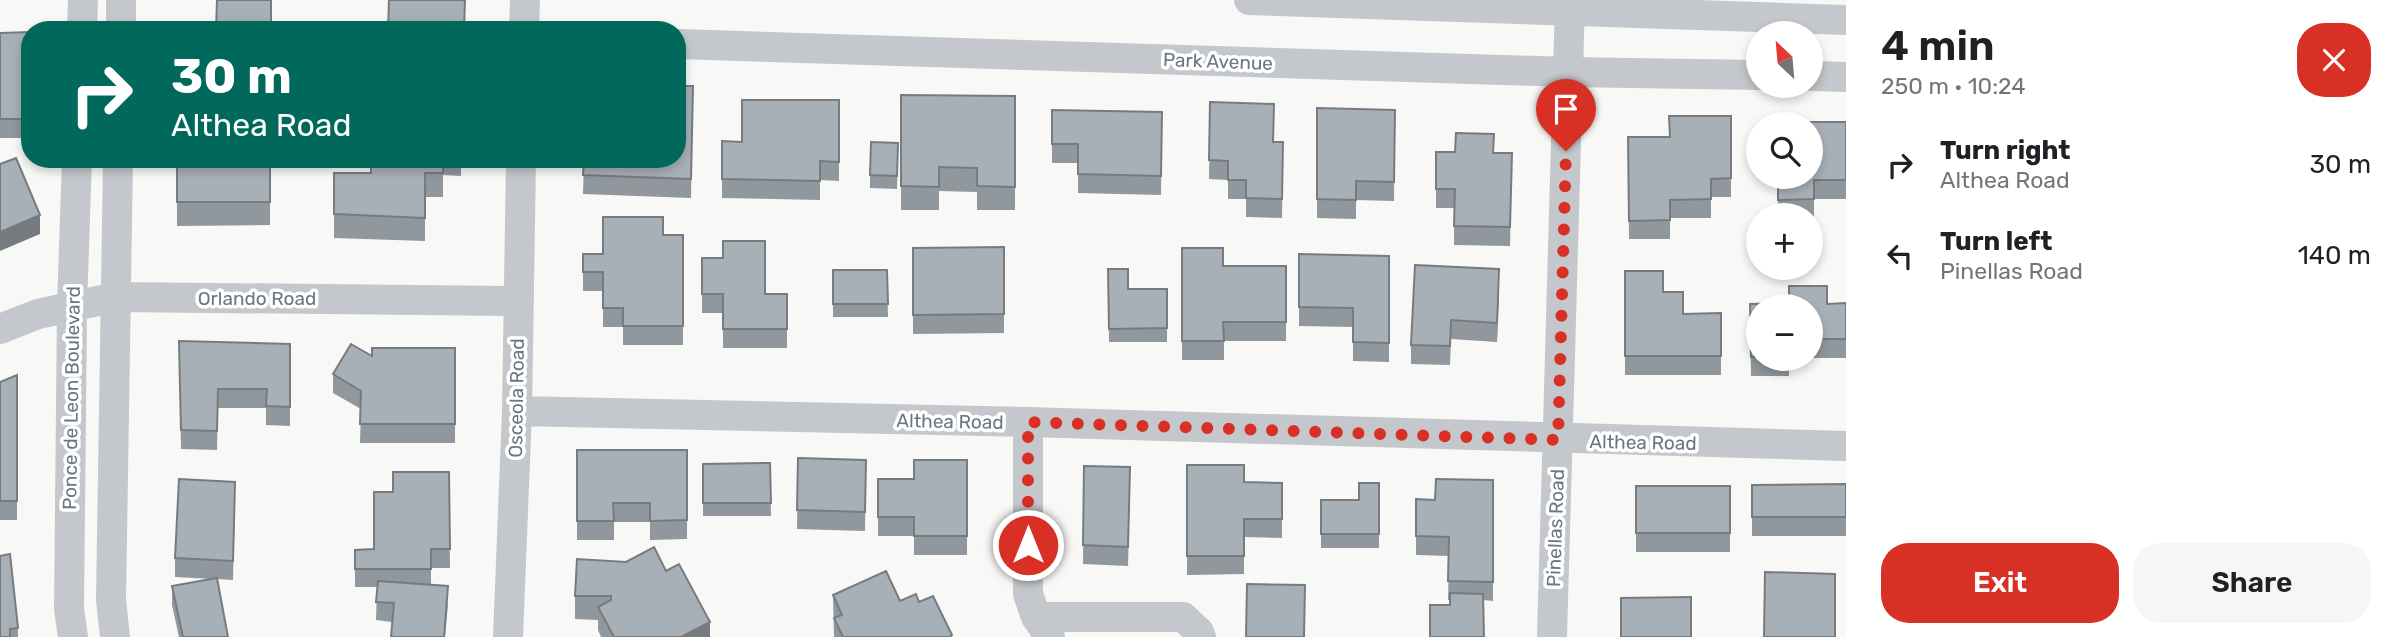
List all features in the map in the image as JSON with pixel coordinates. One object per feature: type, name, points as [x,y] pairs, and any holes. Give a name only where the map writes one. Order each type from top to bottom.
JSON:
[{"type":"street","points":[[82,21],[83,0]]},
{"type":"street","points":[[121,0],[121,21]]},
{"type":"street","points":[[524,21],[525,0]]},
{"type":"street","points":[[1249,0],[1569,5],[1846,20]]},
{"type":"street","name":"Pinellas Road","points":[[1552,637],[1569,5]]},
{"type":"street","name":"Park Avenue","points":[[686,44],[1568,72],[1746,75]]},
{"type":"street","points":[[1824,76],[1846,77]]},
{"type":"street","name":"Ponce de Leon Boulevard","points":[[72,637],[68,609],[77,168]]},
{"type":"street","points":[[115,637],[111,600],[118,168]]},
{"type":"street","name":"Osceola Road","points":[[508,637],[517,411],[521,168]]},
{"type":"street","name":"Orlando Road","points":[[0,329],[38,314],[116,296],[518,301]]},
{"type":"street","name":"Althea Road","points":[[517,411],[1028,422],[1558,440],[1846,446]]},
{"type":"street","points":[[1028,422],[1028,594],[1043,627],[1183,617],[1199,632],[1200,637]]},
{"type":"building","points":[[217,0],[271,0],[271,21],[216,21]]},
{"type":"building","points":[[389,0],[465,0],[464,21],[388,21]]},
{"type":"building","points":[[21,32],[21,119],[0,119],[0,33]]},
{"type":"building","points":[[686,86],[693,86],[691,179],[583,175],[583,168],[686,168]]},
{"type":"building","points":[[901,95],[1015,96],[1015,187],[977,186],[977,168],[939,167],[939,187],[901,186]]},
{"type":"building","points":[[742,100],[839,100],[839,162],[820,161],[820,181],[722,179],[722,141],[742,142]]},
{"type":"building","points":[[1210,102],[1274,104],[1273,142],[1283,142],[1282,199],[1246,198],[1246,180],[1228,180],[1228,161],[1209,160]]},
{"type":"building","points":[[1317,108],[1395,110],[1394,182],[1356,181],[1356,200],[1317,199]]},
{"type":"building","points":[[1052,110],[1162,112],[1161,176],[1078,174],[1078,144],[1052,144]]},
{"type":"building","points":[[1669,116],[1731,116],[1731,178],[1711,179],[1711,199],[1670,200],[1670,220],[1629,221],[1628,137],[1670,137]]},
{"type":"building","points":[[1823,122],[1846,122],[1846,180],[1823,180]]},
{"type":"building","points":[[1456,133],[1494,134],[1493,153],[1512,153],[1510,227],[1454,226],[1455,189],[1436,189],[1436,152],[1455,152]]},
{"type":"building","points":[[871,142],[898,143],[897,176],[870,175]]},
{"type":"building","points":[[16,158],[40,215],[0,232],[0,164]]},
{"type":"building","points":[[177,168],[270,168],[270,202],[177,202]]},
{"type":"building","points":[[371,168],[443,168],[443,173],[425,173],[425,218],[334,214],[334,173],[371,173]]},
{"type":"building","points":[[1778,189],[1814,189],[1814,199],[1778,200]]},
{"type":"building","points":[[603,217],[663,217],[663,235],[683,235],[683,326],[623,326],[623,308],[603,308],[603,272],[583,272],[583,254],[603,254]]},
{"type":"building","points":[[723,241],[765,241],[765,294],[787,294],[787,329],[723,329],[723,294],[702,294],[702,258],[723,258]]},
{"type":"building","points":[[1004,247],[1004,314],[913,315],[913,248]]},
{"type":"building","points":[[1182,248],[1223,248],[1223,266],[1286,266],[1286,322],[1223,322],[1224,341],[1182,341]]},
{"type":"building","points":[[1299,254],[1389,256],[1389,343],[1353,342],[1353,308],[1299,307]]},
{"type":"building","points":[[1415,265],[1499,269],[1497,323],[1451,320],[1450,346],[1411,345]]},
{"type":"building","points":[[1108,269],[1128,269],[1128,289],[1167,289],[1167,328],[1109,329]]},
{"type":"building","points":[[833,270],[887,270],[888,304],[833,304]]},
{"type":"building","points":[[1625,271],[1663,271],[1663,292],[1683,292],[1683,314],[1721,313],[1721,356],[1625,356]]},
{"type":"building","points":[[1789,286],[1827,286],[1827,304],[1846,303],[1846,339],[1823,339],[1823,294],[1789,294]]},
{"type":"building","points":[[179,341],[290,344],[290,407],[266,406],[267,389],[218,389],[217,431],[181,430]]},
{"type":"building","points":[[351,344],[372,356],[372,348],[455,348],[455,424],[360,424],[361,391],[333,374]]},
{"type":"building","points":[[17,375],[17,501],[0,501],[0,382]]},
{"type":"building","points":[[577,450],[687,450],[687,520],[650,521],[650,503],[613,503],[614,521],[577,521]]},
{"type":"building","points":[[798,458],[866,460],[865,512],[797,510]]},
{"type":"building","points":[[914,460],[967,460],[967,536],[914,536],[914,517],[878,517],[878,479],[914,479]]},
{"type":"building","points":[[770,463],[771,503],[703,503],[703,464]]},
{"type":"building","points":[[1187,465],[1244,465],[1244,482],[1282,483],[1282,519],[1244,519],[1244,556],[1187,556]]},
{"type":"building","points":[[1084,466],[1130,467],[1128,547],[1083,545]]},
{"type":"building","points":[[393,472],[449,472],[450,549],[431,549],[431,569],[355,569],[355,550],[374,549],[374,492],[393,492]]},
{"type":"building","points":[[179,479],[235,482],[233,561],[175,558]]},
{"type":"building","points":[[1436,479],[1493,480],[1493,582],[1448,581],[1449,537],[1416,536],[1416,499],[1435,500]]},
{"type":"building","points":[[1359,483],[1379,483],[1379,534],[1321,534],[1321,500],[1359,500]]},
{"type":"building","points":[[1846,484],[1846,517],[1752,517],[1752,485]]},
{"type":"building","points":[[1636,486],[1730,486],[1730,533],[1636,533]]},
{"type":"building","points":[[654,547],[666,571],[679,564],[710,622],[681,637],[614,637],[598,607],[611,600],[611,596],[575,596],[577,559],[626,562]]},
{"type":"building","points":[[10,554],[18,628],[10,629],[10,637],[0,637],[0,556]]},
{"type":"building","points":[[886,571],[900,601],[916,594],[919,602],[933,596],[952,635],[843,637],[834,618],[842,615],[833,595]]},
{"type":"building","points":[[1765,572],[1835,574],[1835,637],[1764,637]]},
{"type":"building","points":[[217,578],[228,637],[183,637],[172,586]]},
{"type":"building","points":[[378,581],[448,586],[444,637],[391,637],[394,603],[376,602]]},
{"type":"building","points":[[1247,584],[1305,585],[1304,637],[1246,637]]},
{"type":"building","points":[[1450,593],[1483,594],[1484,637],[1430,637],[1430,605],[1450,605]]},
{"type":"building","points":[[1691,597],[1691,637],[1621,637],[1621,598]]},
{"type":"route","points":[[1028,545],[1028,422],[1558,440],[1566,151]]}]
